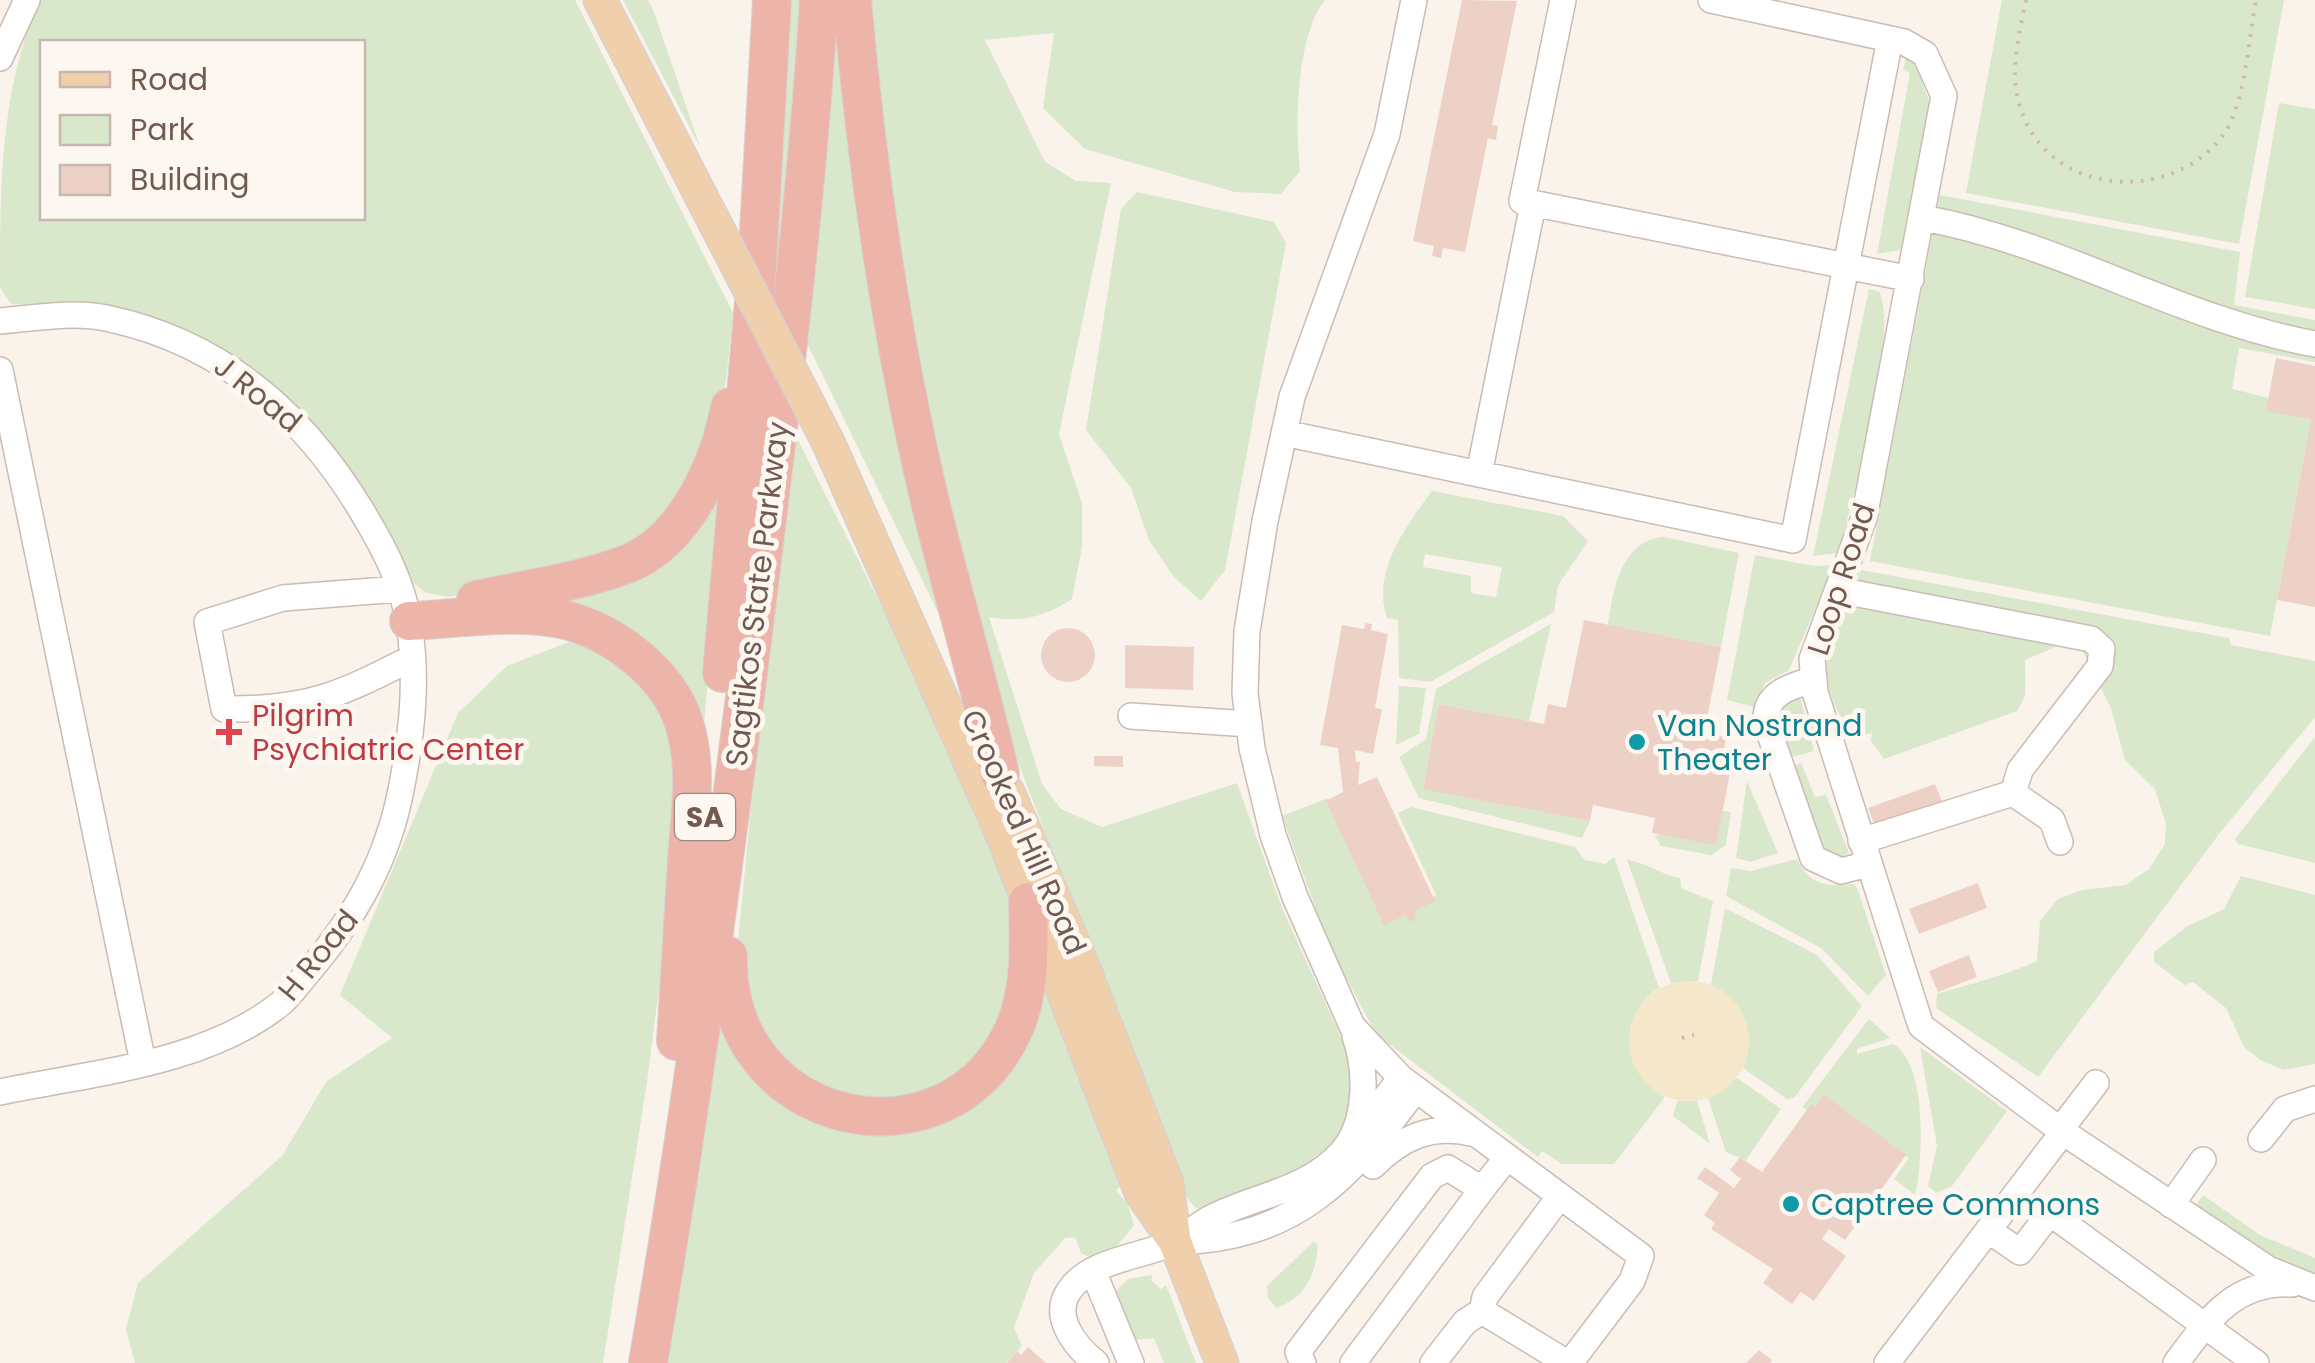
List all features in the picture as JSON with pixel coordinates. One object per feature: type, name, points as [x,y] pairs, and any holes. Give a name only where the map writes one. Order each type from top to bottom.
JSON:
[{"type":"highway","name":"Sagtikos State Parkway","points":[[623,1363],[676,1041],[729,609],[757,267],[772,0]]},
{"type":"highway","name":"Sagtikos State Parkway","points":[[648,1363],[690,1113],[733,798],[803,202],[819,0]]},
{"type":"highway","points":[[852,0],[866,135],[898,339],[932,510],[1000,774]]},
{"type":"highway","points":[[407,623],[468,602],[630,563],[658,544],[702,489],[717,455],[757,267]]},
{"type":"highway","points":[[407,623],[521,616],[560,619],[620,645],[647,667],[668,693],[684,721],[691,788],[676,1041]]},
{"type":"highway","points":[[733,798],[728,979],[734,1016],[764,1066],[778,1081],[815,1103],[860,1115],[904,1114],[946,1098],[981,1073],[1006,1042],[1022,1006],[1028,969],[1028,902]]},
{"type":"main road","name":"Crooked Hill Road","points":[[600,0],[828,442],[1028,902],[1142,1193],[1175,1242],[1222,1363]]},
{"type":"main road","name":"Crooked Hill Road","points":[[828,442],[864,493],[1000,774],[1072,940],[1167,1183],[1175,1242]]},
{"type":"street","points":[[0,58],[28,0]]},
{"type":"street","points":[[1341,1152],[1354,1131],[1362,1098],[1364,1062],[1294,896],[1273,835],[1249,724],[1247,631],[1292,397],[1387,134],[1414,0]]},
{"type":"street","points":[[1563,0],[1522,201],[1911,279]]},
{"type":"street","name":"Loop Road","points":[[1710,0],[1890,39],[1925,54],[1944,96],[1864,518],[1812,658],[1812,680],[1920,1026],[2061,1131],[2268,1270],[2312,1288]]},
{"type":"street","points":[[1284,432],[1794,540],[1890,39]]},
{"type":"street","points":[[1479,474],[1533,204]]},
{"type":"street","points":[[1923,218],[2013,240],[2252,332],[2315,344]]},
{"type":"street","name":"J Road","points":[[0,321],[60,315],[105,318],[200,348],[236,370],[313,440],[344,481],[396,573],[407,623]]},
{"type":"street","points":[[0,370],[143,1063]]},
{"type":"street","points":[[1838,590],[2090,639],[2102,650],[2100,666],[2020,770],[2013,793]]},
{"type":"street","points":[[284,598],[407,623],[340,695],[281,710],[224,709],[208,622],[284,598]]},
{"type":"street","name":"H Road","points":[[0,1092],[143,1063],[242,1028],[282,1003],[349,921],[366,894],[397,812],[412,725],[407,623]]},
{"type":"street","points":[[1812,680],[1776,694],[1765,712],[1813,858],[1841,871],[1865,853],[2013,793]]},
{"type":"street","points":[[1131,716],[1249,724]]},
{"type":"street","points":[[2013,793],[2052,820],[2060,842]]},
{"type":"street","points":[[1352,1026],[1408,1083],[1641,1256],[1632,1280],[1569,1363],[1482,1311]]},
{"type":"street","points":[[1096,1363],[1069,1332],[1063,1315],[1065,1295],[1076,1281],[1175,1242],[1212,1218],[1302,1183],[1341,1152],[1408,1083]]},
{"type":"street","points":[[1326,1193],[1364,1158],[1408,1083]]},
{"type":"street","points":[[1886,1363],[2096,1083]]},
{"type":"street","points":[[2262,1139],[2285,1109],[2315,1098]]},
{"type":"street","points":[[1175,1242],[1225,1241],[1356,1182],[1394,1145],[1409,1137],[1449,1129],[1475,1134]]},
{"type":"street","points":[[1353,1363],[1506,1158]]},
{"type":"street","points":[[2171,1204],[2203,1160]]},
{"type":"street","points":[[1303,1363],[1298,1352],[1432,1176],[1448,1168],[1474,1185],[1486,1184]]},
{"type":"street","points":[[1434,1363],[1465,1322],[1482,1311],[1484,1297],[1560,1196]]},
{"type":"street","points":[[1988,1230],[2020,1252],[2050,1213],[2256,1363]]},
{"type":"street","points":[[1093,1272],[1132,1363]]},
{"type":"street","points":[[2176,1363],[2203,1327],[2241,1291],[2282,1283],[2312,1288]]},
{"type":"path","points":[[2026,0],[2016,50],[2018,99],[2034,135],[2069,168],[2106,182],[2129,185],[2168,178],[2196,162],[2224,134],[2234,114],[2256,0]]},
{"type":"path","points":[[1682,1038],[1694,1035]]},
{"type":"green space","points":[[40,0],[575,0],[733,313],[726,382],[705,463],[662,528],[596,567],[448,597],[426,593],[405,576],[332,448],[275,386],[198,335],[88,306],[11,304],[0,287],[1,213],[5,139],[17,68]]},
{"type":"green space","points":[[623,0],[648,0],[700,147]]},
{"type":"green space","points":[[784,0],[809,0],[783,276],[773,263]]},
{"type":"green space","points":[[831,0],[948,633],[808,345],[795,434],[942,726],[1004,870],[1015,923],[1014,989],[995,1045],[952,1086],[898,1106],[836,1103],[785,1074],[748,1022],[736,960]]},
{"type":"green space","points":[[864,0],[1325,0],[1315,16],[1303,58],[1298,106],[1300,171],[1281,194],[1235,192],[1085,149],[1043,108],[1054,33],[985,40],[1045,162],[1076,181],[1111,183],[1059,434],[1082,503],[1082,547],[1072,599],[1032,617],[989,617],[1042,784],[1061,809],[1102,827],[1237,783],[1282,908],[1356,1070],[1352,1104],[1343,1130],[1327,1148],[1284,1179],[1209,1212],[1195,1207],[1183,1193],[1008,736],[922,418]]},
{"type":"green space","points":[[2002,0],[2284,0],[2239,244],[1966,193]]},
{"type":"green space","points":[[1906,57],[1914,59],[1930,104],[1904,241],[1900,250],[1877,254],[1910,73],[1903,70]]},
{"type":"green space","points":[[2279,103],[2315,109],[2315,309],[2245,297]]},
{"type":"green space","points":[[1137,192],[1274,222],[1286,243],[1225,570],[1201,601],[1173,576],[1149,540],[1131,488],[1086,430],[1121,209]]},
{"type":"green space","points":[[1940,195],[2240,252],[2234,305],[2315,320],[2315,362],[2239,348],[2232,389],[2269,398],[2311,419],[2270,636],[1870,561]]},
{"type":"green space","points":[[1869,289],[1879,291],[1884,312],[1879,379],[1871,418],[1839,553],[1813,556]]},
{"type":"green space","points":[[728,465],[701,755],[672,673],[541,605],[592,589]]},
{"type":"green space","points":[[1432,491],[1563,516],[1588,541],[1558,585],[1554,612],[1430,682],[1399,678],[1398,620],[1387,618],[1383,601],[1394,550]],"holes":[[[1425,554],[1502,567],[1496,597],[1471,593],[1471,576],[1423,567]]]},
{"type":"green space","points":[[1664,537],[1739,553],[1721,647],[1608,625],[1617,583],[1629,557],[1649,540]]},
{"type":"green space","points":[[1755,555],[1814,566],[1834,565],[1789,670],[1765,683],[1754,707],[1727,700]]},
{"type":"green space","points":[[1861,570],[2229,638],[2231,645],[2315,661],[2315,717],[2219,834],[2038,1077],[1936,1008],[1937,994],[2037,961],[2040,921],[2058,899],[2082,890],[2126,885],[2149,869],[2165,844],[2166,824],[2155,789],[2125,760],[2111,708],[2076,638],[2025,660],[2025,696],[2017,711],[1884,759],[1871,741],[1872,733],[1853,737],[1838,712],[1827,672],[1833,636]]},
{"type":"green space","points":[[1551,624],[1529,721],[1440,704],[1423,788],[1590,821],[1582,838],[1419,798],[1399,757],[1426,739],[1436,689]]},
{"type":"green space","points":[[587,635],[669,712],[681,815],[647,1082],[603,1363],[135,1363],[126,1329],[138,1283],[282,1156],[326,1082],[392,1038],[340,995],[458,713],[507,666]]},
{"type":"green space","points":[[1399,686],[1426,688],[1419,734],[1396,745]]},
{"type":"green space","points":[[1800,697],[1814,751],[1789,758],[1778,719],[1786,703]]},
{"type":"green space","points":[[2315,737],[2315,863],[2238,844],[2235,839]]},
{"type":"green space","points":[[1801,763],[1815,797],[1826,795],[1849,853],[1839,858],[1825,852],[1793,767]]},
{"type":"green space","points":[[1747,781],[1778,853],[1750,862],[1736,858]]},
{"type":"green space","points":[[1328,798],[1386,920],[1436,895],[1398,813],[1411,807],[1575,847],[1585,860],[1605,864],[1614,857],[1659,988],[1636,1013],[1631,1028],[1633,1060],[1651,1087],[1665,1097],[1614,1164],[1562,1164],[1542,1151],[1538,1157],[1376,1034],[1330,948],[1282,816]]},
{"type":"green space","points":[[1723,811],[1731,812],[1726,845],[1711,855],[1661,846],[1655,836]]},
{"type":"green space","points":[[1797,859],[1813,879],[1835,885],[1854,884],[1858,890],[1886,975],[1868,996],[1821,948],[1726,896],[1731,868],[1751,871]]},
{"type":"green space","points":[[1627,860],[1680,878],[1681,888],[1713,901],[1698,981],[1671,983]]},
{"type":"green space","points":[[2241,876],[2315,895],[2315,1064],[2284,1070],[2260,1060],[2244,1047],[2226,1008],[2193,982],[2185,985],[2154,962],[2154,952],[2186,927],[2224,909]]},
{"type":"green space","points":[[1725,908],[1817,955],[1862,1006],[1794,1098],[1787,1099],[1743,1068],[1746,1059],[1722,991],[1711,985]]},
{"type":"green space","points":[[1037,969],[1121,1176],[1117,1178],[1121,1186],[1116,1190],[1128,1205],[1134,1225],[1113,1251],[1089,1257],[1081,1253],[1075,1237],[1065,1238],[1034,1273],[1014,1328],[1022,1346],[1006,1363],[659,1363],[717,999],[773,1094],[935,1120]]},
{"type":"green space","points":[[1869,1019],[1890,1038],[1857,1049],[1857,1054],[1893,1044],[1912,1071],[1921,1137],[1915,1195],[1894,1179],[1909,1158],[1823,1096],[1810,1112],[1802,1107]]},
{"type":"green space","points":[[1920,1047],[2007,1111],[1952,1186],[1936,1193],[1928,1186],[1937,1146]]},
{"type":"green space","points":[[1737,1078],[1781,1109],[1746,1160],[1726,1152],[1708,1098]]},
{"type":"green space","points":[[1677,1101],[1697,1101],[1710,1144],[1673,1116]]},
{"type":"green space","points":[[2203,1195],[2260,1235],[2315,1258],[2315,1274],[2283,1264],[2200,1215],[2196,1205]]},
{"type":"green space","points":[[1314,1241],[1317,1258],[1307,1285],[1276,1308],[1268,1298],[1267,1286]]},
{"type":"green space","points":[[1153,1275],[1151,1280],[1161,1289],[1166,1285],[1196,1363],[1164,1363],[1154,1338],[1135,1340],[1113,1294],[1128,1279]]},
{"type":"sand","points":[[1689,981],[1712,985],[1731,999],[1745,1018],[1749,1041],[1745,1064],[1731,1083],[1712,1097],[1689,1101],[1666,1097],[1647,1083],[1633,1064],[1629,1041],[1633,1018],[1647,999],[1666,985]]},
{"type":"building","points":[[1462,0],[1517,1],[1492,125],[1498,126],[1496,140],[1488,138],[1465,252],[1443,248],[1441,258],[1432,256],[1434,246],[1413,241]]},
{"type":"building","points":[[2276,358],[2315,366],[2315,607],[2277,600],[2311,419],[2266,411]]},
{"type":"building","points":[[1584,620],[1721,647],[1704,733],[1726,737],[1723,756],[1733,758],[1716,845],[1652,833],[1655,818],[1593,805],[1590,821],[1423,789],[1439,704],[1544,724],[1548,704],[1566,708]]},
{"type":"building","points":[[1365,623],[1372,624],[1371,630],[1388,634],[1375,708],[1382,709],[1373,754],[1355,750],[1356,762],[1360,762],[1358,785],[1377,777],[1435,901],[1414,911],[1417,918],[1409,922],[1406,915],[1384,925],[1326,801],[1343,792],[1338,748],[1320,745],[1342,625],[1364,629]]},
{"type":"building","points":[[1068,628],[1087,636],[1095,655],[1087,674],[1068,682],[1049,674],[1041,655],[1049,636]]},
{"type":"building","points":[[1125,645],[1194,647],[1193,690],[1125,688]]},
{"type":"building","points":[[1094,756],[1123,756],[1123,767],[1094,766]]},
{"type":"building","points":[[1935,784],[1944,807],[1877,831],[1868,808]]},
{"type":"building","points":[[1978,883],[1987,908],[1919,934],[1909,909]]},
{"type":"building","points":[[1969,955],[1977,977],[1938,992],[1929,971]]},
{"type":"building","name":"Captree Commons","points":[[1823,1094],[1906,1155],[1845,1240],[1829,1229],[1822,1239],[1846,1256],[1814,1301],[1801,1292],[1792,1304],[1763,1283],[1773,1269],[1711,1229],[1715,1223],[1704,1215],[1719,1193],[1697,1178],[1705,1167],[1734,1188],[1741,1179],[1730,1170],[1740,1157],[1762,1172],[1811,1104],[1815,1107]]},
{"type":"building","points":[[1028,1347],[1046,1363],[1007,1363],[1017,1351],[1021,1355]]},
{"type":"building","points":[[1759,1350],[1772,1360],[1770,1363],[1746,1363]]},
{"type":"place","name":"Pilgrim Psychiatric Center","points":[[229,732]]},
{"type":"place","name":"Van Nostrand Theater","points":[[1637,742]]},
{"type":"place","name":"Captree Commons","points":[[1791,1204]]}]
